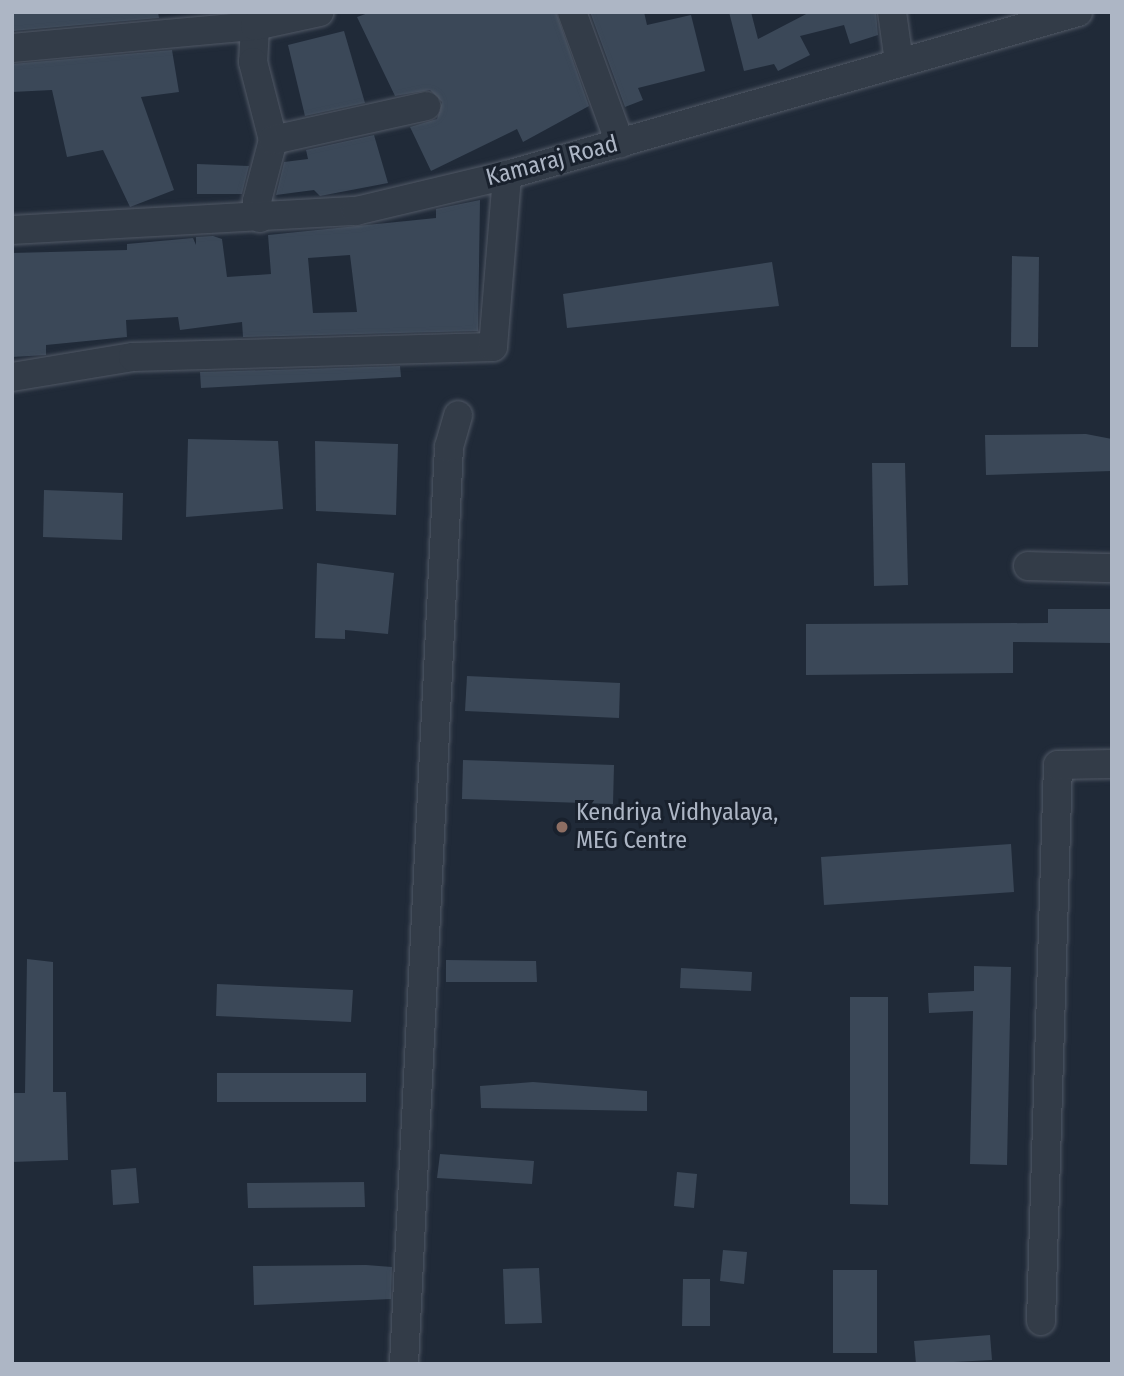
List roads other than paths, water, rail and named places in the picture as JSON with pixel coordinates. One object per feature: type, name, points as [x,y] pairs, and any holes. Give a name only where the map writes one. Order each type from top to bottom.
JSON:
[{"type":"street","points":[[12,48],[255,26],[320,12]]},
{"type":"street","points":[[572,12],[620,143]]},
{"type":"street","points":[[892,12],[899,62]]},
{"type":"street","name":"Kamaraj Road","points":[[12,230],[356,211],[508,175],[1078,12]]},
{"type":"street","points":[[255,26],[253,62],[273,140],[257,201],[260,218]]},
{"type":"street","points":[[273,140],[426,106]]},
{"type":"street","points":[[12,377],[133,357],[494,347],[508,175]]},
{"type":"street","points":[[404,1364],[449,447],[458,415]]},
{"type":"street","points":[[1028,566],[1112,568]]},
{"type":"street","points":[[1041,1321],[1058,765],[1112,764]]},
{"type":"place","name":"Kendriya Vidhyalaya, MEG Centre","points":[[562,827]]}]
